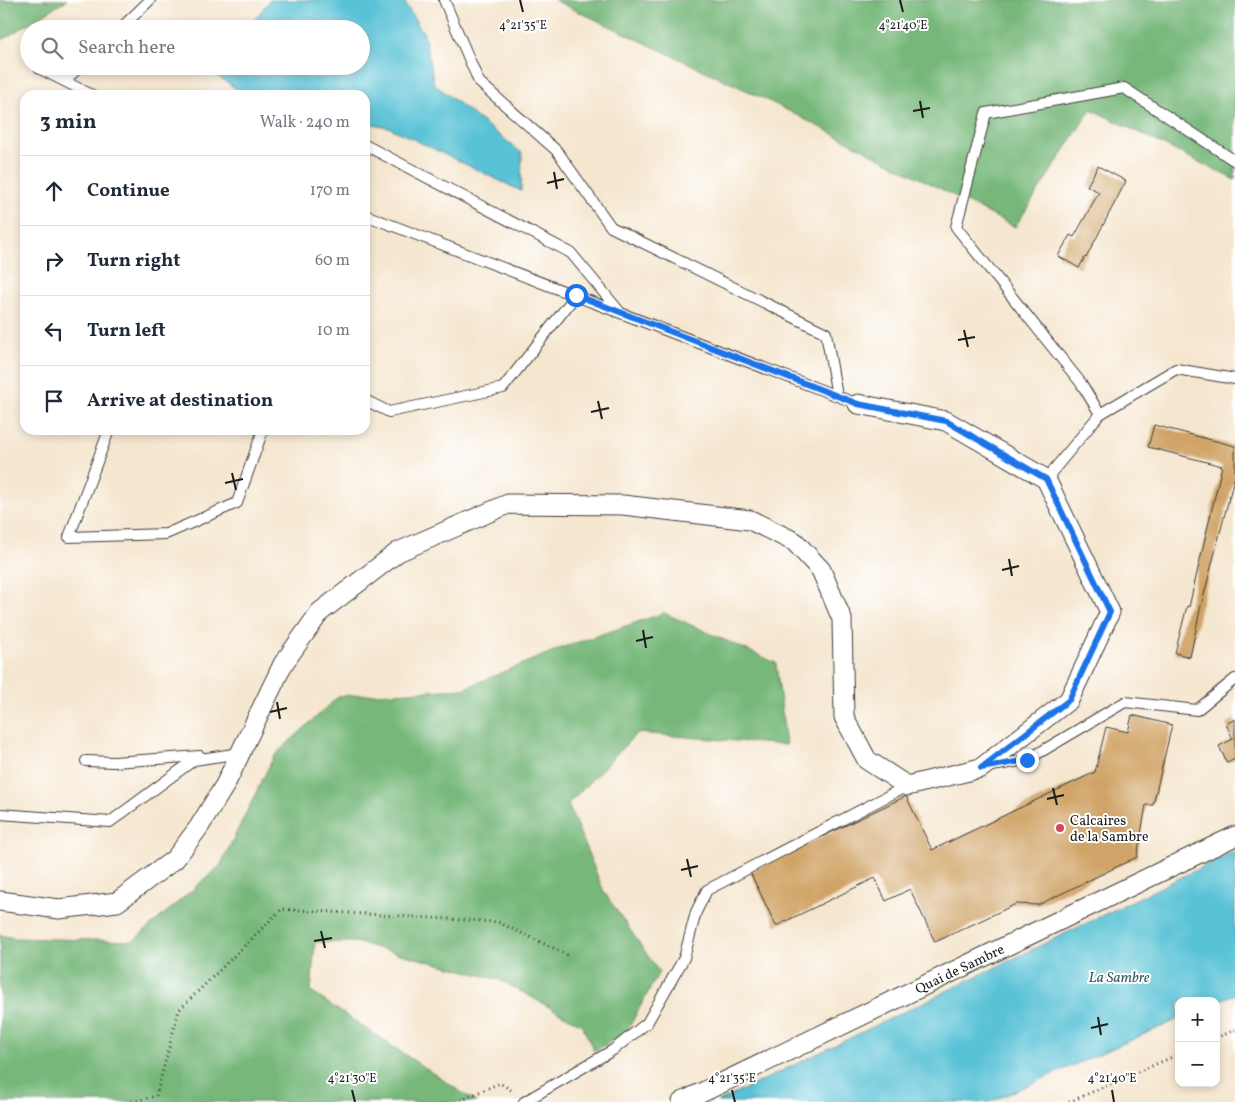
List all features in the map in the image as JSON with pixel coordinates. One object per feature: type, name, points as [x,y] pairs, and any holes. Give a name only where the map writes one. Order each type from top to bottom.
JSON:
[{"type":"street","points":[[0,901],[59,909],[118,902],[175,859],[200,827],[224,785],[284,664],[320,612],[398,552],[508,504],[623,505],[750,520],[795,542],[821,570],[842,619],[844,717],[867,760],[907,786],[981,768],[1069,700],[1110,612],[1046,479],[946,421],[858,404]]},
{"type":"street","name":"Quai de Sambre","points":[[682,1102],[1235,836]]},
{"type":"lane","points":[[129,20],[150,0]]},
{"type":"lane","points":[[444,0],[479,82],[557,152],[611,228],[826,333],[837,396]]},
{"type":"lane","points":[[52,75],[82,90]]},
{"type":"lane","points":[[64,81],[70,75]]},
{"type":"lane","points":[[1100,414],[1081,382],[956,227],[986,113],[1124,88],[1235,161]]},
{"type":"lane","points":[[370,149],[571,253],[619,312]]},
{"type":"lane","points":[[370,217],[858,404]]},
{"type":"lane","points":[[370,402],[390,412],[503,388],[576,295]]},
{"type":"lane","points":[[1046,479],[1100,414],[1176,369],[1235,379]]},
{"type":"lane","points":[[107,435],[69,537],[166,534],[237,502],[261,435]]},
{"type":"lane","points":[[981,768],[1027,760],[1125,702],[1197,710],[1235,679]]},
{"type":"lane","points":[[86,761],[114,762],[240,752]]},
{"type":"lane","points":[[0,814],[110,822],[194,760],[240,752]]},
{"type":"lane","points":[[525,1101],[613,1050],[648,1023],[684,958],[696,912],[707,890],[907,786]]},
{"type":"path","points":[[132,1102],[156,1096],[179,1010],[282,909],[498,922],[570,956]]},
{"type":"path","points":[[1220,1036],[1235,1030]]},
{"type":"path","points":[[1069,1102],[1175,1056]]},
{"type":"path","points":[[456,1102],[500,1083],[525,1101]]},
{"type":"green space","points":[[0,0],[67,0],[34,20],[20,20],[20,29],[0,41]]},
{"type":"green space","points":[[554,0],[1235,0],[1235,180],[1091,109],[1015,227],[769,101]]},
{"type":"green space","points":[[664,613],[776,663],[786,745],[637,733],[568,804],[604,892],[659,972],[626,1033],[594,1051],[582,1025],[500,980],[355,942],[315,942],[311,992],[476,1102],[0,1102],[0,935],[15,938],[133,941],[220,866],[274,756],[339,696],[463,689],[561,648]]},
{"type":"water","points":[[270,0],[403,0],[424,34],[434,84],[522,153],[521,191],[390,128],[370,123],[370,90],[238,90],[216,75],[370,75],[370,20],[254,20]]},
{"type":"water","name":"La Sambre","points":[[1235,851],[1235,994],[1220,1000],[1220,997],[1175,997],[1175,1021],[990,1102],[718,1102]]},
{"type":"building","points":[[1098,166],[1126,181],[1079,268],[1058,256],[1070,235],[1074,237],[1099,192],[1087,186]]},
{"type":"building","points":[[1154,425],[1235,446],[1235,475],[1200,610],[1190,657],[1175,653],[1187,606],[1189,607],[1222,466],[1148,447]]},
{"type":"building","name":"Calcaires de la Sambre","points":[[1132,715],[1172,725],[1153,805],[1146,805],[1137,857],[1038,905],[1016,904],[935,942],[910,889],[886,901],[875,878],[776,926],[750,872],[906,796],[932,850],[1095,772],[1106,727],[1128,732]]},
{"type":"building","points":[[1235,719],[1235,759],[1227,763],[1219,746],[1233,739],[1226,724]]},
{"type":"place","name":"Calcaires de la Sambre","points":[[1060,828]]},
{"type":"route","points":[[576,295],[858,404],[946,421],[1046,479],[1110,612],[1069,700],[981,768],[1027,760]]}]
